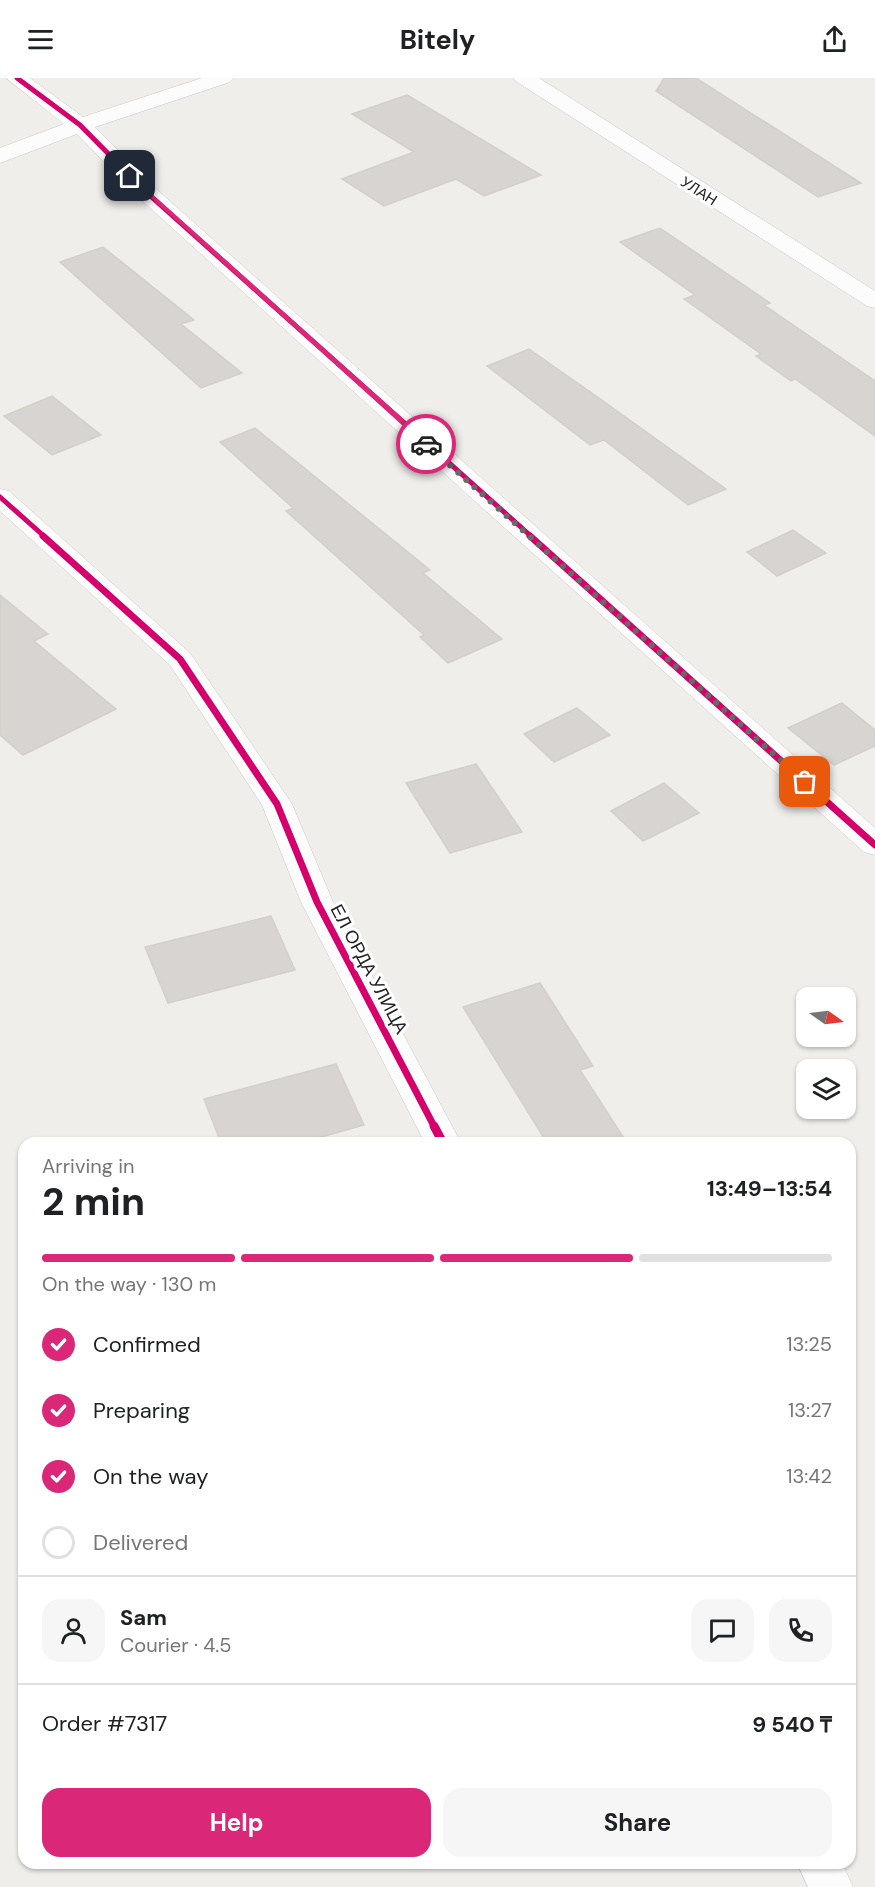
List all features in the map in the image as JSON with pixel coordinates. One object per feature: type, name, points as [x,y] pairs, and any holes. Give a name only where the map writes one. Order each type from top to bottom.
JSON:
[{"type":"street","points":[[16,78],[80,125],[156,201],[875,845]]},
{"type":"street","points":[[0,156],[80,125],[223,78]]},
{"type":"street","name":"УЛАН","points":[[524,78],[875,301]]},
{"type":"street","name":"ЕЛ ОРДА УЛИЦА","points":[[0,497],[180,659],[277,804],[317,902],[440,1137]]},
{"type":"street","points":[[822,1869],[831,1887]]},
{"type":"building","points":[[664,78],[696,78],[861,183],[818,197],[656,91]]},
{"type":"building","points":[[407,95],[541,175],[484,196],[456,179],[384,206],[342,179],[414,152],[352,114]]},
{"type":"building","points":[[660,228],[770,303],[764,305],[875,381],[875,436],[795,379],[791,381],[756,356],[761,354],[684,299],[695,295],[620,242]]},
{"type":"building","points":[[103,247],[194,320],[181,324],[242,373],[201,388],[60,262]]},
{"type":"building","points":[[529,349],[726,489],[688,505],[604,440],[590,445],[487,366]]},
{"type":"building","points":[[52,396],[101,435],[52,455],[4,416]]},
{"type":"building","points":[[255,428],[430,570],[423,573],[502,639],[448,663],[420,637],[424,635],[286,511],[293,508],[220,442]]},
{"type":"building","points":[[793,530],[826,553],[777,576],[747,552]]},
{"type":"building","points":[[0,595],[48,634],[34,641],[116,709],[23,755],[0,735]]},
{"type":"building","points":[[842,703],[875,730],[875,746],[834,765],[788,728]]},
{"type":"building","points":[[577,708],[610,735],[554,762],[524,734]]},
{"type":"building","points":[[476,764],[522,832],[450,853],[406,783]]},
{"type":"building","points":[[664,783],[699,813],[643,841],[611,811]]},
{"type":"building","points":[[271,916],[295,970],[168,1003],[145,947]]},
{"type":"building","points":[[540,983],[593,1066],[580,1070],[623,1137],[543,1137],[463,1007]]},
{"type":"building","points":[[336,1064],[364,1125],[321,1137],[219,1137],[204,1099]]},
{"type":"cycle path","points":[[17,78],[80,125],[147,193],[875,845]]},
{"type":"cycle path","points":[[0,497],[180,659],[277,804],[317,902],[440,1137]]},
{"type":"way so far","points":[[426,444],[805,782]]},
{"type":"route","points":[[130,176],[426,444]]}]
